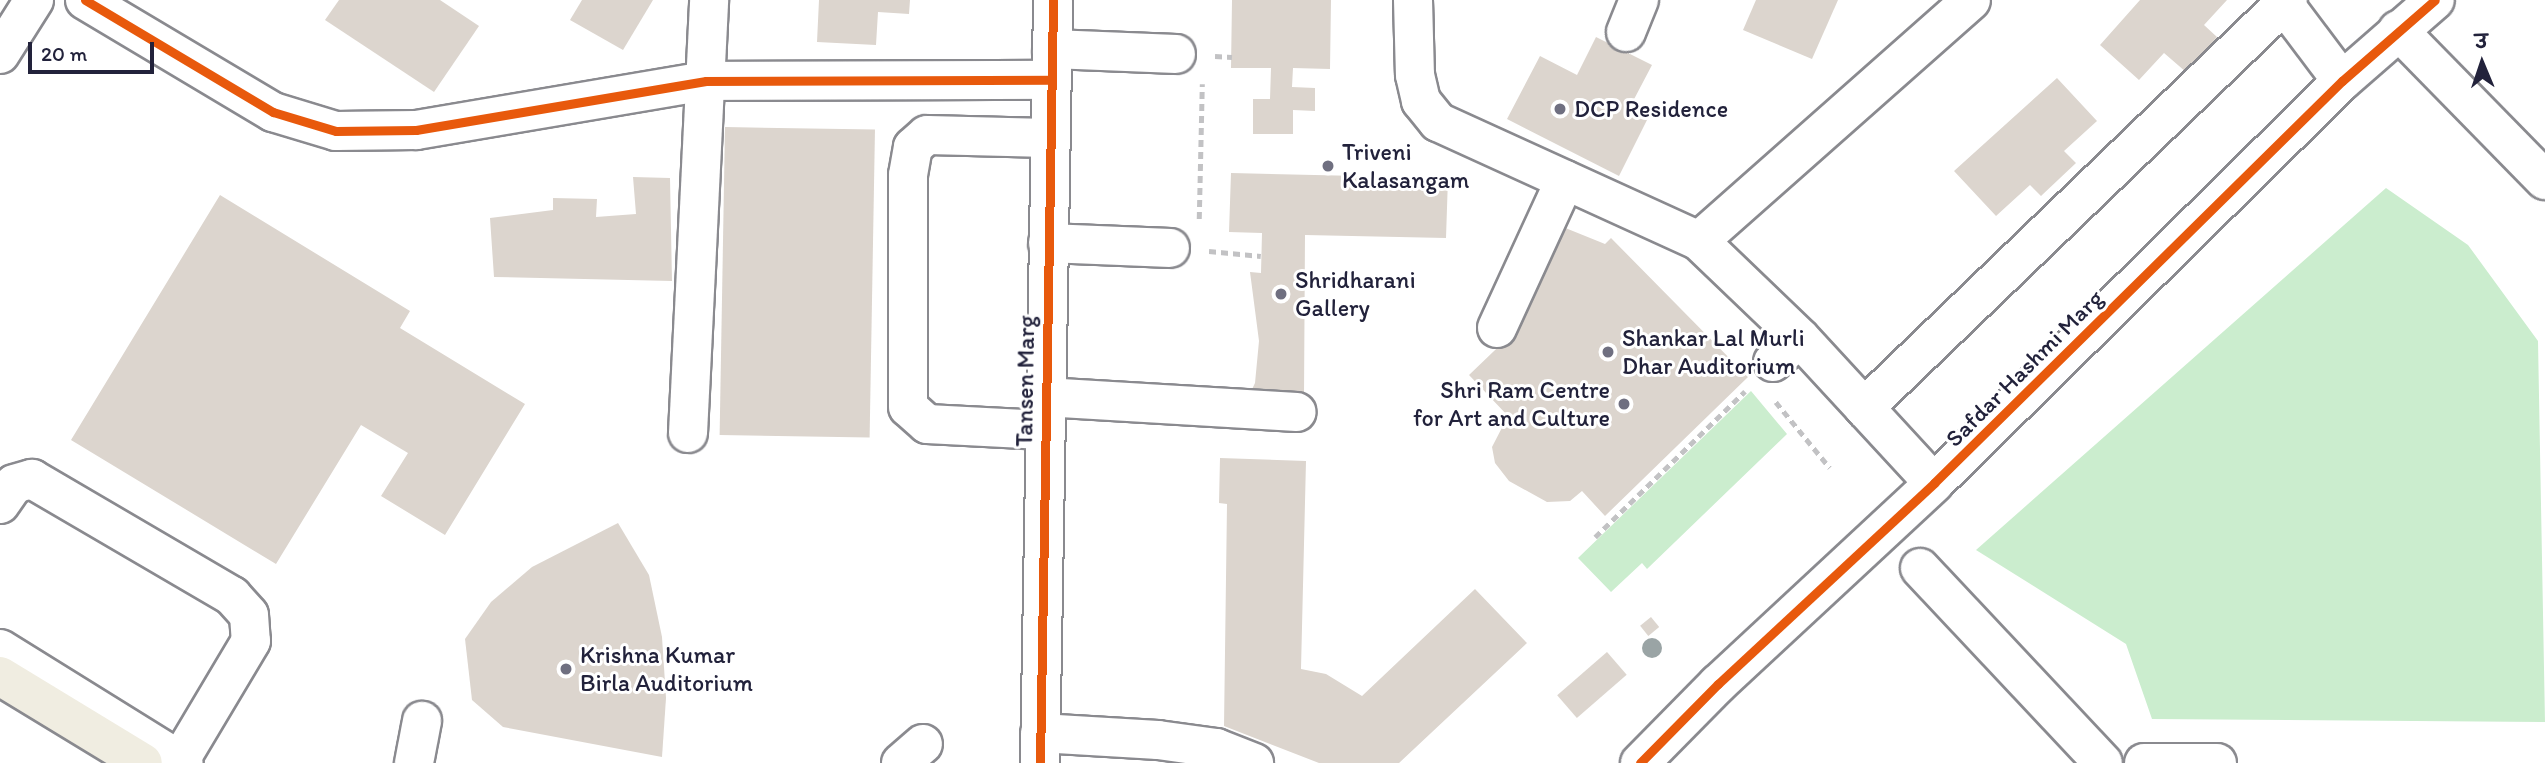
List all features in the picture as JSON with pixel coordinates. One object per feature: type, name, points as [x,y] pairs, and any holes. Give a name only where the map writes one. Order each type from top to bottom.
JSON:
[{"type":"main road","points":[[0,676],[169,762]]},
{"type":"street","points":[[0,54],[34,0]]},
{"type":"street","points":[[85,0],[272,113],[336,131],[416,130],[706,81],[1052,65],[1189,62]]},
{"type":"street","points":[[688,433],[709,0]]},
{"type":"street","name":"Tansen Marg","points":[[1040,748],[1043,414],[1054,0]]},
{"type":"street","points":[[1413,0],[1415,75],[1429,111],[1438,122],[1699,241],[1773,372],[1864,408],[1934,483]]},
{"type":"street","points":[[1699,241],[1971,0]]},
{"type":"street","name":"Safdar Hashmi Marg","points":[[1640,763],[1718,684],[1934,483],[2342,81],[2435,0]]},
{"type":"street","points":[[1864,408],[2286,2],[2342,81]]},
{"type":"street","points":[[2398,30],[2545,180]]},
{"type":"street","points":[[1049,138],[927,135],[913,147],[908,175],[908,407],[927,424],[1043,414],[1297,412]]},
{"type":"street","points":[[1497,328],[1565,180]]},
{"type":"street","points":[[1048,243],[1184,249]]},
{"type":"street","points":[[0,504],[14,484],[32,479],[232,596],[249,615],[251,641],[169,762],[0,649]]},
{"type":"street","points":[[1920,568],[2103,763]]},
{"type":"street","points":[[414,763],[422,721]]},
{"type":"street","points":[[1040,748],[1170,741],[1216,748],[1254,763]]},
{"type":"street","points":[[2144,763],[2217,763]]},
{"type":"path","points":[[1189,62],[1184,249],[1261,256]]},
{"type":"path","points":[[1595,537],[1773,372],[1830,468]]},
{"type":"green space","points":[[2386,188],[2468,245],[2538,341],[2545,722],[2152,719],[2126,644],[1976,550]]},
{"type":"green space","points":[[1751,391],[1787,434],[1647,569],[1642,563],[1611,592],[1578,558]]},
{"type":"building","points":[[339,0],[440,0],[479,26],[434,92],[325,20]]},
{"type":"building","points":[[582,0],[653,0],[623,50],[570,20]]},
{"type":"building","points":[[819,0],[910,0],[909,14],[878,12],[876,45],[817,42]]},
{"type":"building","points":[[1232,0],[1331,0],[1330,69],[1293,68],[1292,87],[1315,88],[1315,111],[1293,110],[1293,134],[1253,134],[1253,99],[1270,99],[1271,68],[1231,68]]},
{"type":"building","points":[[1756,0],[1838,0],[1812,59],[1743,30]]},
{"type":"building","points":[[2140,0],[2227,0],[2204,25],[2217,37],[2186,72],[2164,53],[2139,80],[2100,45]]},
{"type":"building","points":[[1596,37],[1652,65],[1631,105],[1650,114],[1619,176],[1507,119],[1540,56],[1577,75]]},
{"type":"building","points":[[2057,78],[2097,121],[2064,151],[2076,163],[2041,196],[2030,185],[1996,216],[1954,171]]},
{"type":"building","points":[[725,127],[875,130],[870,438],[720,435]]},
{"type":"building","points":[[1231,173],[1448,178],[1446,238],[1305,235],[1304,398],[1247,400],[1255,383],[1259,341],[1250,272],[1261,273],[1262,233],[1229,232]]},
{"type":"building","points":[[633,177],[670,178],[672,281],[494,277],[490,218],[553,210],[553,198],[597,199],[596,217],[636,214]]},
{"type":"building","points":[[220,195],[410,311],[400,328],[525,404],[445,535],[381,496],[408,453],[361,425],[276,564],[71,440]]},
{"type":"building","name":"Shankar Lal Murli Dhar Auditorium","points":[[1558,225],[1605,244],[1611,238],[1748,377],[1605,516],[1582,491],[1570,501],[1547,502],[1509,481],[1495,463],[1492,447],[1508,416],[1469,375],[1518,328]]},
{"type":"building","points":[[1220,458],[1306,461],[1301,669],[1326,674],[1362,696],[1475,589],[1527,643],[1399,763],[1319,763],[1224,726],[1227,504],[1219,503]]},
{"type":"building","name":"Krishna Kumar Birla Auditorium","points":[[618,523],[649,575],[662,637],[666,698],[662,757],[503,727],[472,700],[465,639],[491,602],[532,567]]},
{"type":"building","points":[[1651,617],[1659,627],[1648,636],[1640,626]]},
{"type":"building","points":[[1607,652],[1627,675],[1577,718],[1557,695]]},
{"type":"cycle path","points":[[85,0],[273,112],[336,131],[416,130],[706,81],[1051,80]]},
{"type":"cycle path","points":[[1040,763],[1053,0]]},
{"type":"cycle path","points":[[1640,763],[1718,684],[1934,483],[2342,81],[2435,0]]},
{"type":"place","name":"DCP Residence","points":[[1560,109]]},
{"type":"place","name":"Triveni Kalasangam","points":[[1328,166]]},
{"type":"place","name":"Shridharani Gallery","points":[[1281,294]]},
{"type":"place","name":"Shankar Lal Murli Dhar Auditorium","points":[[1608,352]]},
{"type":"place","name":"Shri Ram Centre for Art and Culture","points":[[1624,404]]},
{"type":"place","name":"Krishna Kumar Birla Auditorium","points":[[566,669]]}]
